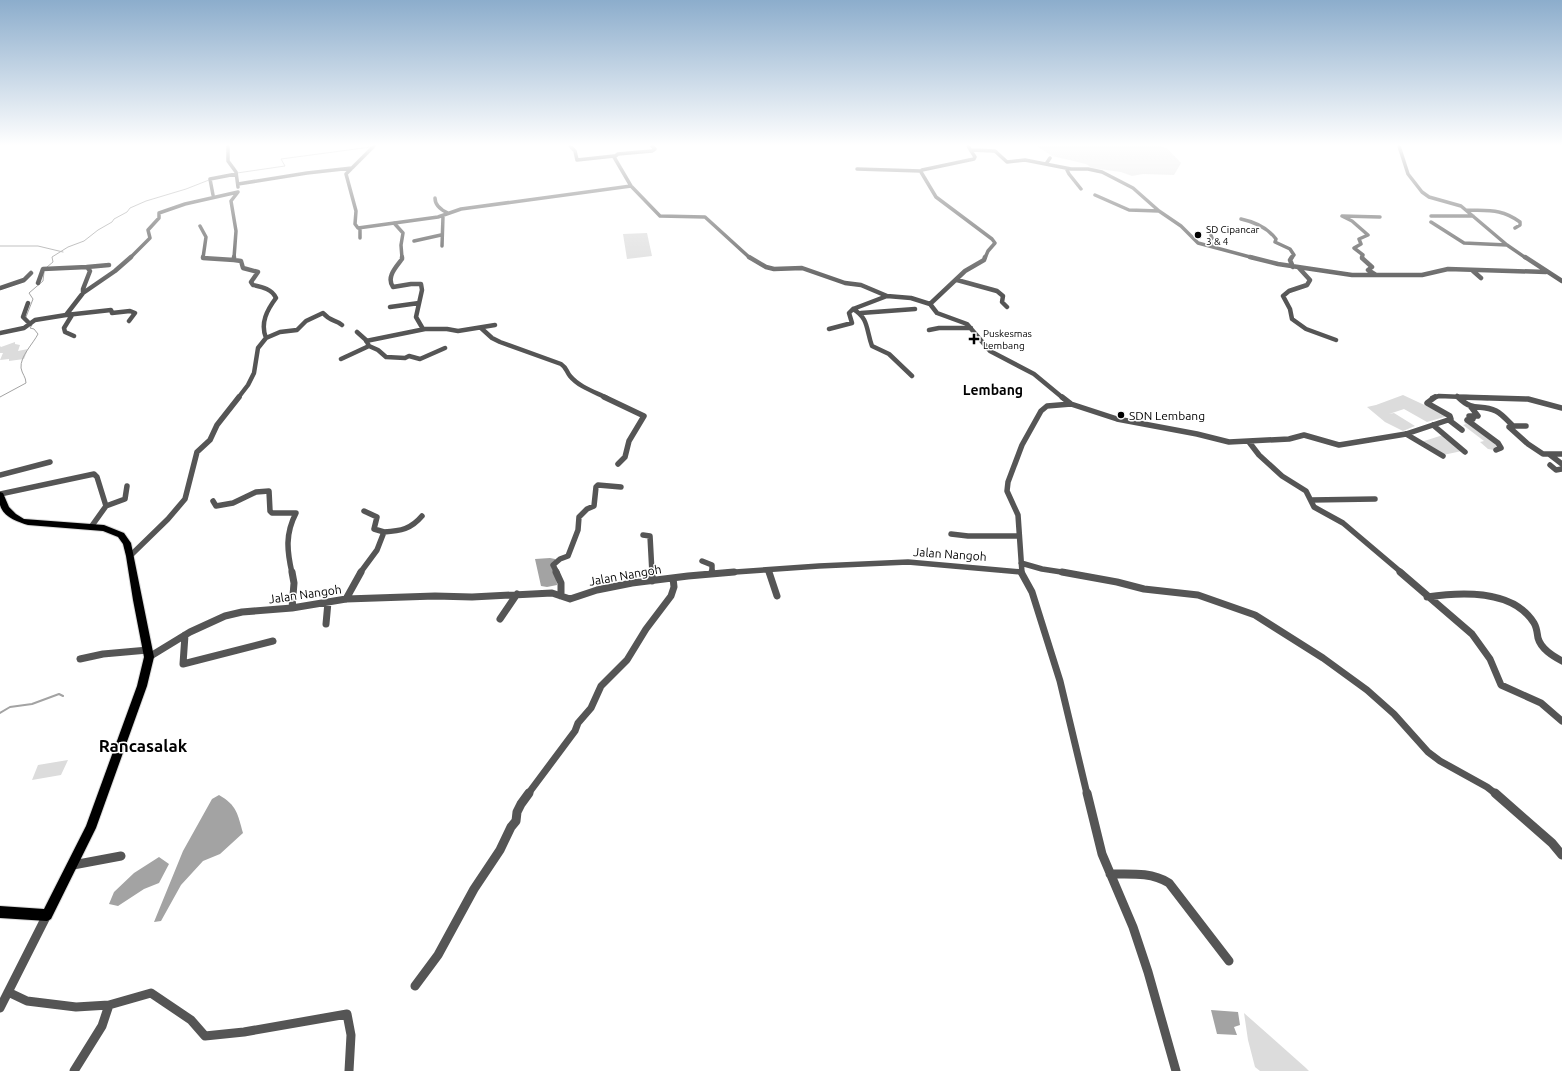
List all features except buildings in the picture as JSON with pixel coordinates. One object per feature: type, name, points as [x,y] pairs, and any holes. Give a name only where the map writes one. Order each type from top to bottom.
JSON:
[{"type":"main road","points":[[0,494],[4,506],[18,520],[104,528],[121,535],[127,543],[137,600],[149,654],[144,682],[91,828],[48,915],[36,916],[12,911],[0,912]]},
{"type":"street","points":[[66,315],[83,293],[115,270],[148,241],[150,238],[148,230],[159,218],[159,213],[185,204],[220,196]]},
{"type":"street","points":[[234,260],[236,231],[231,201],[235,196]]},
{"type":"street","points":[[352,196],[356,211],[355,224],[356,227],[360,228],[443,216],[448,213],[468,208],[557,196]]},
{"type":"street","points":[[642,196],[644,202],[660,216],[705,217],[750,258],[766,267],[774,269],[802,268],[845,283],[861,285],[887,296],[911,298],[930,304],[937,313],[965,323],[990,351],[1034,374],[1071,404],[1117,420],[1197,434],[1223,441],[1249,442],[1289,439],[1304,435],[1339,445],[1406,434],[1449,420]]},
{"type":"street","points":[[930,304],[940,293],[968,269],[984,260],[988,251],[995,243],[965,217],[935,196]]},
{"type":"street","points":[[1097,196],[1127,210],[1159,211]]},
{"type":"street","points":[[1142,196],[1159,211],[1181,226],[1198,242],[1233,253],[1296,267],[1339,274],[1376,275],[1422,275],[1448,269],[1474,271],[1546,272]]},
{"type":"street","points":[[1428,196],[1458,205],[1466,210],[1507,245],[1562,282]]},
{"type":"street","points":[[435,198],[434,202],[440,209],[448,213]]},
{"type":"street","points":[[1466,210],[1505,213],[1520,222],[1520,224],[1515,228]]},
{"type":"street","points":[[442,246],[441,235],[443,216]]},
{"type":"street","points":[[1376,275],[1368,270],[1368,268],[1372,267],[1362,258],[1363,255],[1354,248],[1361,244],[1359,238],[1368,235],[1352,221],[1342,216],[1380,217]]},
{"type":"street","points":[[1432,216],[1474,216]]},
{"type":"street","points":[[1241,219],[1258,223],[1274,235],[1276,242],[1292,251],[1294,255],[1290,260],[1310,280],[1307,285],[1289,291],[1283,296],[1284,302],[1290,308],[1291,318],[1310,330],[1336,340]]},
{"type":"street","points":[[1431,222],[1465,244],[1507,245]]},
{"type":"street","points":[[394,223],[403,232],[401,245],[402,259],[392,271],[391,284],[393,287],[409,286],[415,283],[421,284],[422,290],[416,317],[419,324],[425,329]]},
{"type":"street","points":[[200,226],[206,237],[203,258],[241,261],[243,268],[258,272],[252,280],[254,285],[265,287],[275,295],[276,298],[270,306],[262,324],[266,338]]},
{"type":"street","points":[[360,228],[360,238]]},
{"type":"street","points":[[1209,229],[1212,238],[1210,240],[1210,245]]},
{"type":"street","points":[[414,240],[441,235]]},
{"type":"street","points":[[38,283],[41,278],[42,270],[45,269],[109,265]]},
{"type":"street","points":[[83,293],[83,289],[90,271],[86,267]]},
{"type":"street","points":[[1474,271],[1482,278]]},
{"type":"street","points":[[0,288],[24,280],[31,273]]},
{"type":"street","points":[[957,280],[997,291],[1003,296],[1002,302],[1007,307]]},
{"type":"street","points":[[829,329],[852,323],[849,313],[854,307],[887,296]]},
{"type":"street","points":[[28,303],[23,317],[32,322]]},
{"type":"street","points":[[390,307],[420,303]]},
{"type":"street","points":[[853,310],[861,313],[915,309]]},
{"type":"street","points":[[0,333],[24,328],[32,322],[66,315],[111,310],[112,313],[130,311],[135,312],[129,321]]},
{"type":"street","points":[[130,556],[168,519],[185,499],[197,452],[210,440],[217,425],[248,385],[254,373],[258,348],[266,338],[280,332],[297,330],[306,321],[323,313],[330,320],[338,322],[342,325]]},
{"type":"street","points":[[861,313],[868,324],[869,339],[872,346],[889,354],[912,376]]},
{"type":"street","points":[[72,315],[64,328],[65,332],[74,336]]},
{"type":"street","points":[[366,341],[425,329],[447,329],[458,331],[495,325]]},
{"type":"street","points":[[481,328],[492,338],[500,342],[561,364],[566,368],[570,376],[582,386],[643,414],[644,416],[629,440],[625,457],[618,464]]},
{"type":"street","points":[[929,330],[939,328],[971,328]]},
{"type":"street","points":[[357,332],[369,346],[378,350],[386,357],[405,358],[409,356],[420,359],[445,348]]},
{"type":"street","points":[[341,359],[369,346]]},
{"type":"street","points":[[1449,420],[1452,418],[1450,416],[1427,402],[1439,396],[1528,399],[1562,408]]},
{"type":"street","points":[[1457,396],[1464,404],[1471,407],[1489,409],[1496,412],[1513,426],[1526,426]]},
{"type":"street","points":[[1071,404],[1047,406],[1041,411],[1022,445],[1008,482],[1007,491],[1018,515],[1021,572],[1032,592],[1054,661],[1098,837],[1110,874],[1126,907],[1148,972],[1176,1071]]},
{"type":"street","points":[[1471,407],[1478,416],[1469,416],[1473,419],[1467,420],[1498,443],[1501,448],[1496,450]]},
{"type":"street","points":[[1449,420],[1462,430]]},
{"type":"street","points":[[1433,425],[1465,452]]},
{"type":"street","points":[[1513,426],[1509,427],[1528,444],[1543,454],[1562,454]]},
{"type":"street","points":[[1406,434],[1443,456]]},
{"type":"street","points":[[1249,442],[1259,455],[1282,476],[1306,491],[1316,507],[1338,520],[1374,549],[1427,597],[1472,634],[1495,668],[1498,681],[1501,685],[1541,703],[1562,721]]},
{"type":"street","points":[[1549,454],[1562,464]]},
{"type":"street","points":[[0,475],[50,462]]},
{"type":"street","points":[[1550,465],[1556,470],[1562,469]]},
{"type":"street","points":[[0,494],[94,474],[97,476],[106,506]]},
{"type":"street","points":[[91,527],[106,506],[125,499],[127,486]]},
{"type":"street","points":[[561,596],[561,583],[553,565],[560,559],[568,556],[578,530],[579,517],[594,506],[596,487],[621,487]]},
{"type":"street","points":[[213,501],[216,506],[230,504],[256,492],[269,491],[270,511],[272,513],[296,513],[289,526],[288,555],[294,584],[292,608]]},
{"type":"street","points":[[1311,500],[1375,499]]},
{"type":"street","points":[[364,511],[377,517],[374,529],[384,532],[410,529],[422,516]]},
{"type":"street","points":[[346,599],[357,577],[382,542],[384,532]]},
{"type":"street","points":[[951,534],[968,536],[1020,536]]},
{"type":"street","points":[[643,536],[650,536],[652,581]]},
{"type":"street","points":[[702,561],[712,565],[712,574]]},
{"type":"street","name":"Jalan Nangoh","points":[[149,654],[214,620],[231,615],[292,608],[346,599],[422,596],[472,597],[552,593],[570,599],[597,590],[673,578],[819,566],[908,562],[1021,572]]},
{"type":"street","points":[[1021,563],[1042,569],[1118,582],[1144,589],[1198,595],[1261,619],[1323,658],[1367,690],[1394,714],[1428,752],[1440,761],[1487,787],[1552,843],[1562,855]]},
{"type":"street","points":[[768,570],[777,596]]},
{"type":"street","points":[[415,986],[438,954],[474,889],[500,850],[511,827],[516,821],[520,804],[575,731],[578,723],[591,708],[602,686],[626,660],[646,629],[671,596],[674,587],[673,578]]},
{"type":"street","points":[[500,619],[517,594]]},
{"type":"street","points":[[1427,597],[1463,595],[1493,598],[1512,603],[1533,622],[1536,627],[1539,640],[1547,650],[1562,661]]},
{"type":"street","points":[[326,624],[328,602]]},
{"type":"street","points":[[185,635],[183,664],[273,641]]},
{"type":"street","points":[[80,659],[103,654],[149,654]]},
{"type":"street","points":[[73,865],[121,856]]},
{"type":"street","points":[[1110,874],[1138,874],[1163,878],[1169,883],[1229,961]]},
{"type":"street","points":[[0,1008],[48,915]]},
{"type":"street","points":[[8,992],[27,1000],[76,1007],[109,1004],[151,993],[191,1020],[205,1036],[242,1033],[347,1014],[350,1026],[351,1051],[349,1071]]},
{"type":"street","points":[[74,1071],[102,1026],[109,1004]]},
{"type":"shaded area","points":[[647,233],[652,256],[627,259],[623,234]]},
{"type":"shaded area","points":[[15,342],[15,344],[20,345],[18,351],[28,349],[24,359],[9,361],[9,359],[0,360],[3,353],[0,353],[0,346],[1,347]]},
{"type":"shaded area","points":[[1403,395],[1448,416],[1427,422],[1404,409],[1389,414],[1394,413],[1415,426],[1403,431],[1385,422],[1367,407]]},
{"type":"shaded area","points":[[1464,422],[1468,422],[1499,447],[1494,450],[1488,449],[1480,442],[1484,441],[1463,425],[1466,424]]},
{"type":"shaded area","points":[[1443,435],[1462,451],[1443,455],[1421,442]]},
{"type":"shaded area","points":[[535,559],[555,559],[557,585],[547,587],[541,586]]},
{"type":"shaded area","points":[[68,760],[61,775],[32,780],[38,765]]},
{"type":"shaded area","points":[[219,795],[230,803],[236,811],[243,833],[220,854],[203,861],[181,885],[161,921],[154,922],[183,851],[212,799]]},
{"type":"shaded area","points":[[159,857],[169,864],[159,883],[144,889],[118,906],[109,904],[114,892],[134,873]]},
{"type":"shaded area","points":[[1211,1010],[1238,1012],[1240,1025],[1234,1027],[1237,1035],[1217,1034]]},
{"type":"shaded area","points":[[1244,1013],[1309,1071],[1260,1071],[1255,1067],[1248,1040]]},
{"type":"waterway","points":[[61,251],[84,241],[98,230],[112,222],[114,219],[127,212],[130,208],[163,196]]},
{"type":"waterway","points":[[0,246],[38,246],[61,251]]},
{"type":"waterway","points":[[47,267],[53,262],[52,257],[61,251]]},
{"type":"waterway","points":[[26,317],[33,299],[29,293],[43,281],[44,272]]},
{"type":"waterway","points":[[0,397],[26,383],[21,364],[38,334],[34,329],[30,328],[32,325]]},
{"type":"waterway","points":[[0,713],[10,707],[32,704],[59,694],[63,696]]},
{"type":"place","name":"SD Cipancar 3 & 4","points":[[1198,235]]},
{"type":"place","name":"Puskesmas Lembang","points":[[974,339]]},
{"type":"place","name":"SDN Lembang","points":[[1121,415]]},
{"type":"district","name":"Lembang","points":[[993,390]]},
{"type":"district","name":"Rancasalak","points":[[143,745]]}]
